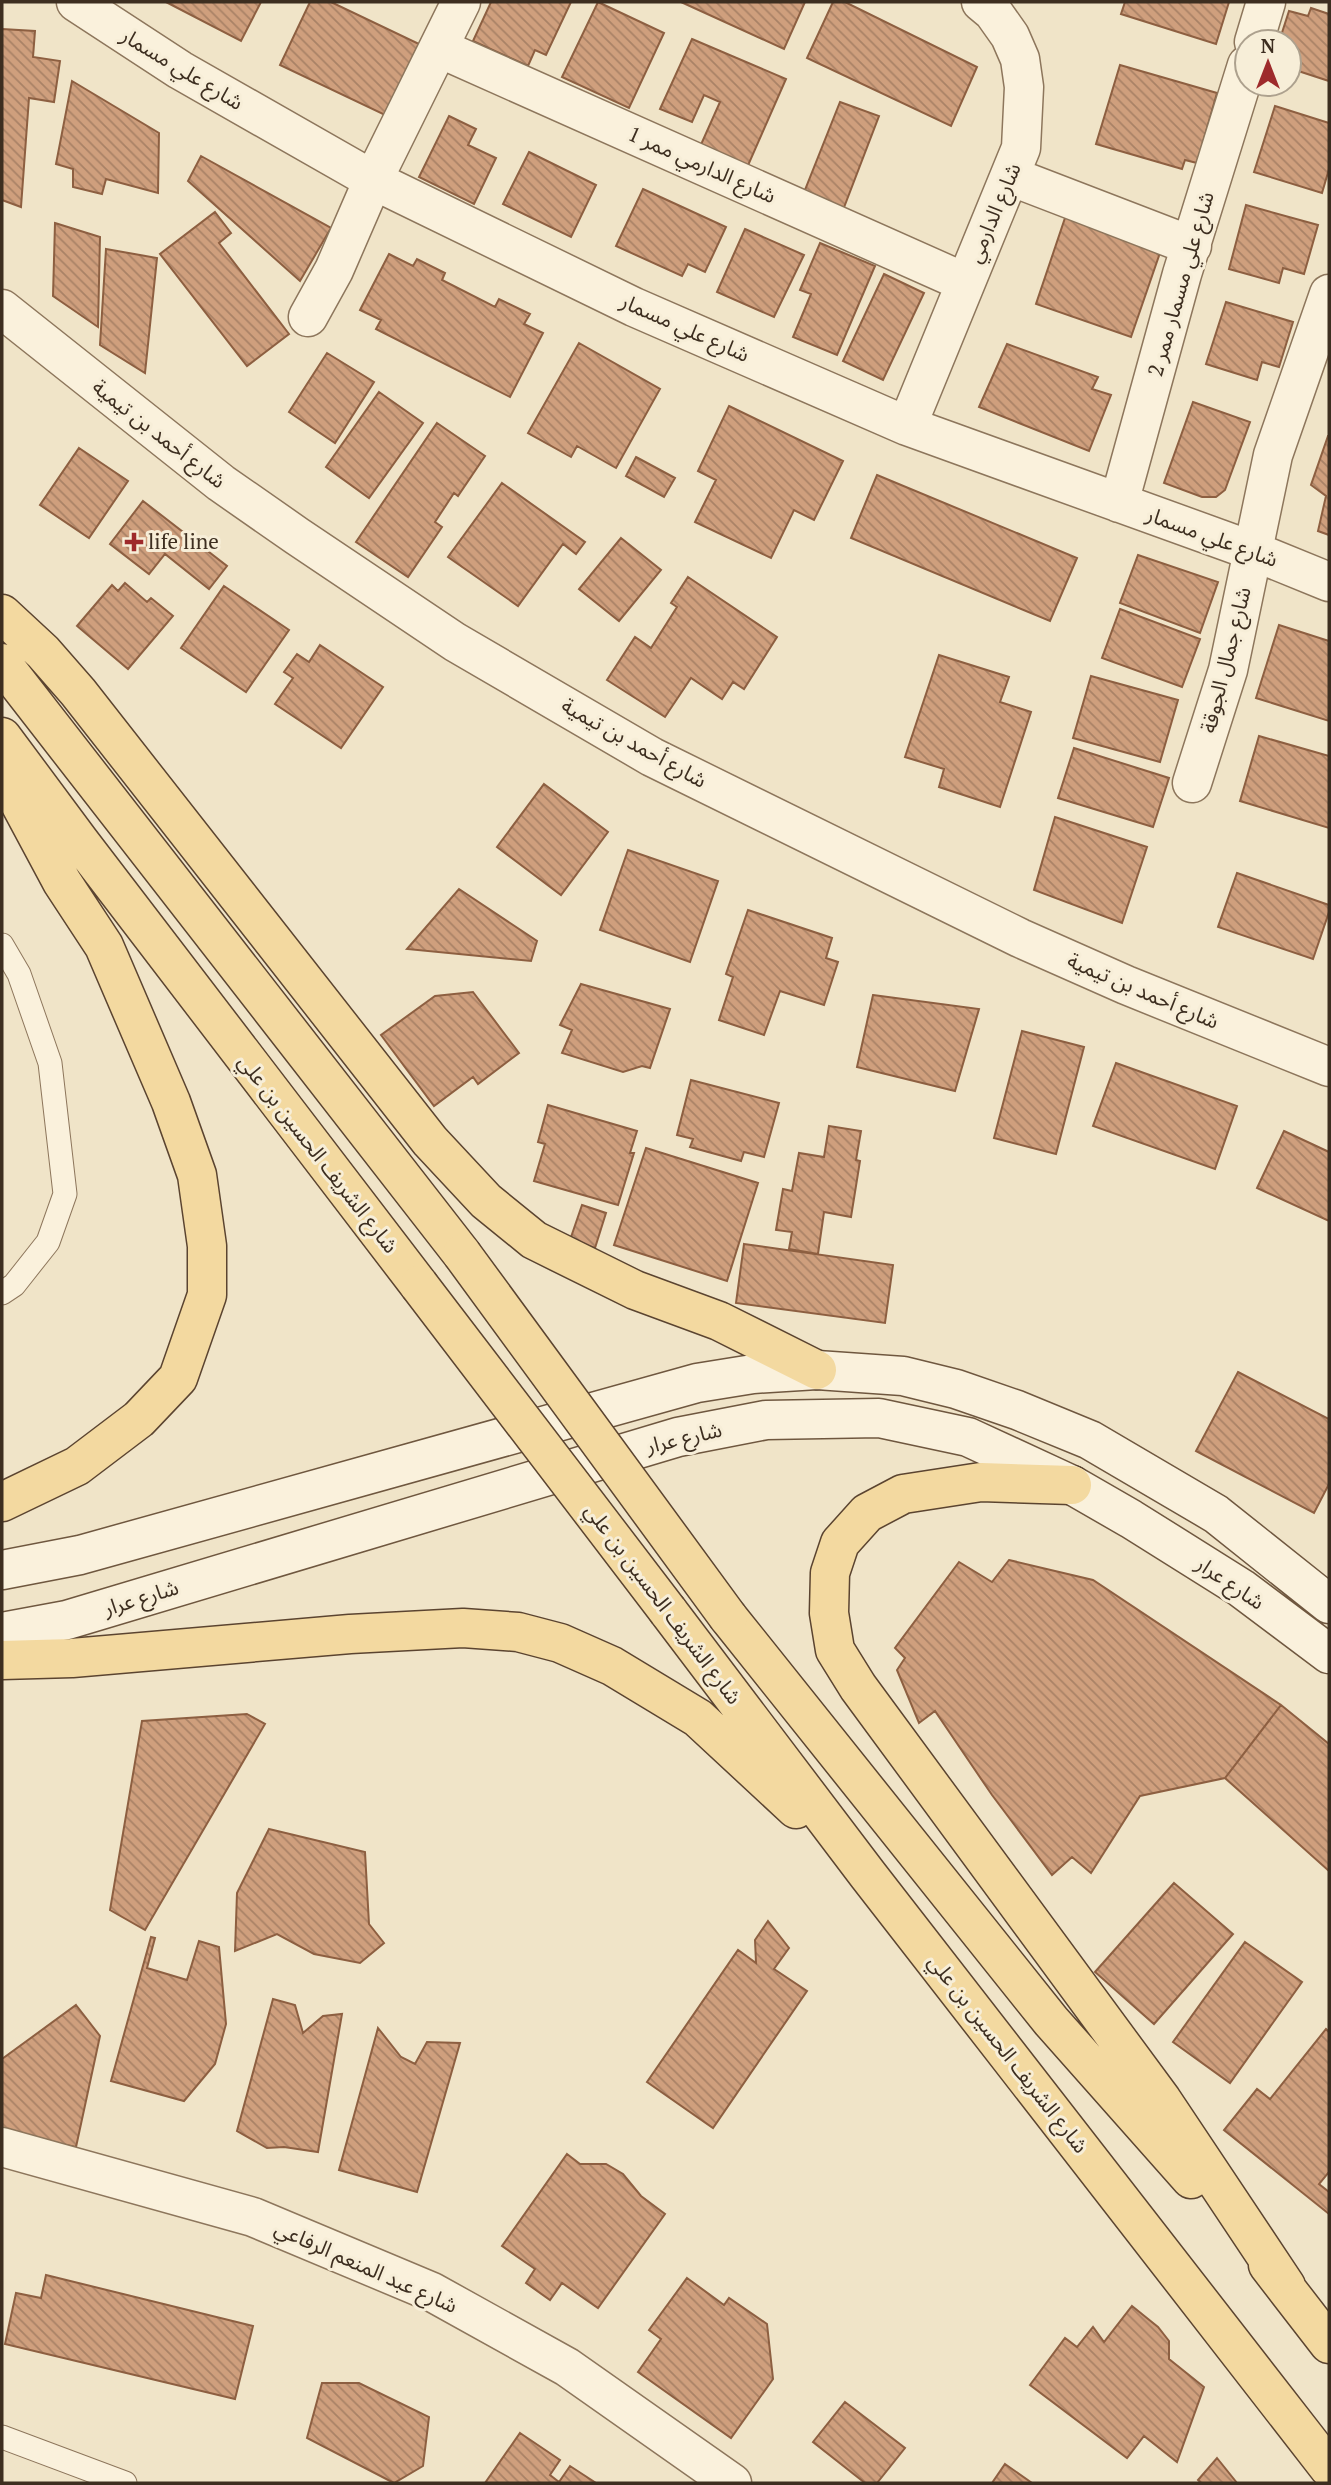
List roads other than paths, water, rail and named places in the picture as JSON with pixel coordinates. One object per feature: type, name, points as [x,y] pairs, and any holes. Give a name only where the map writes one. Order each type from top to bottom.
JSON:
[{"type":"main road","points":[[2,614],[43,652],[78,692],[430,1141],[486,1201],[534,1240],[635,1290],[719,1321],[817,1370]]},
{"type":"main road","name":"شارع الشريف الحسين بن علي","points":[[2,663],[462,1254],[728,1617],[1051,2021],[1286,2286],[1329,2344]]},
{"type":"main road","name":"شارع الشريف الحسين بن علي","points":[[2,737],[79,842],[868,1875],[1329,2468]]},
{"type":"main road","points":[[2,770],[62,882],[104,946],[171,1102],[197,1175],[207,1246],[208,1295],[178,1378],[139,1419],[77,1466],[2,1502]]},
{"type":"main road","points":[[1072,1485],[981,1482],[902,1494],[867,1513],[840,1543],[830,1573],[829,1613],[835,1650],[858,1687],[1162,2100],[1286,2286]]},
{"type":"main road","points":[[2,1660],[72,1658],[350,1634],[463,1628],[518,1632],[560,1643],[612,1666],[698,1718],[868,1875]]},
{"type":"street","name":"شارع علي مسمار","points":[[76,2],[180,70],[373,180],[634,306],[906,426],[1253,551],[1329,582]]},
{"type":"street","points":[[308,317],[334,270],[373,180],[461,2]]},
{"type":"street","name":"شارع الدارمي","points":[[906,426],[1021,148],[1024,88],[1021,69],[1010,36],[993,12],[981,2]]},
{"type":"street","points":[[1258,28],[1266,2]]},
{"type":"street","name":"شارع الدارمي ممر 1","points":[[439,48],[964,282]]},
{"type":"street","name":"شارع علي مسمار ممر 2","points":[[1119,503],[1237,98]]},
{"type":"street","points":[[1010,176],[1192,246]]},
{"type":"street","name":"شارع جمال الجوقة","points":[[1192,783],[1227,670],[1273,454],[1329,294]]},
{"type":"street","name":"شارع أحمد بن تيمية","points":[[2,309],[221,483],[297,536],[455,642],[652,757],[1020,938],[1139,990],[1329,1067]]},
{"type":"street","name":"شارع عرار","points":[[2,1570],[130,1542],[697,1383],[753,1374],[817,1370],[903,1376],[956,1389],[1090,1440],[1216,1514],[1329,1604]]},
{"type":"street","name":"شارع عرار","points":[[2,1632],[67,1620],[678,1437],[766,1420],[879,1418],[968,1437],[1072,1485],[1241,1588],[1329,1654]]},
{"type":"street","name":"شارع عبد المنعم الرفاعي","points":[[4,2150],[253,2217],[432,2292],[567,2367],[732,2483]]},
{"type":"lane","points":[[2,945],[19,974],[50,1063],[65,1194],[48,1242],[14,1285],[2,1293]]},
{"type":"lane","points":[[2,2437],[125,2483]]},
{"type":"place","name":"life line","points":[[134,542]]}]
